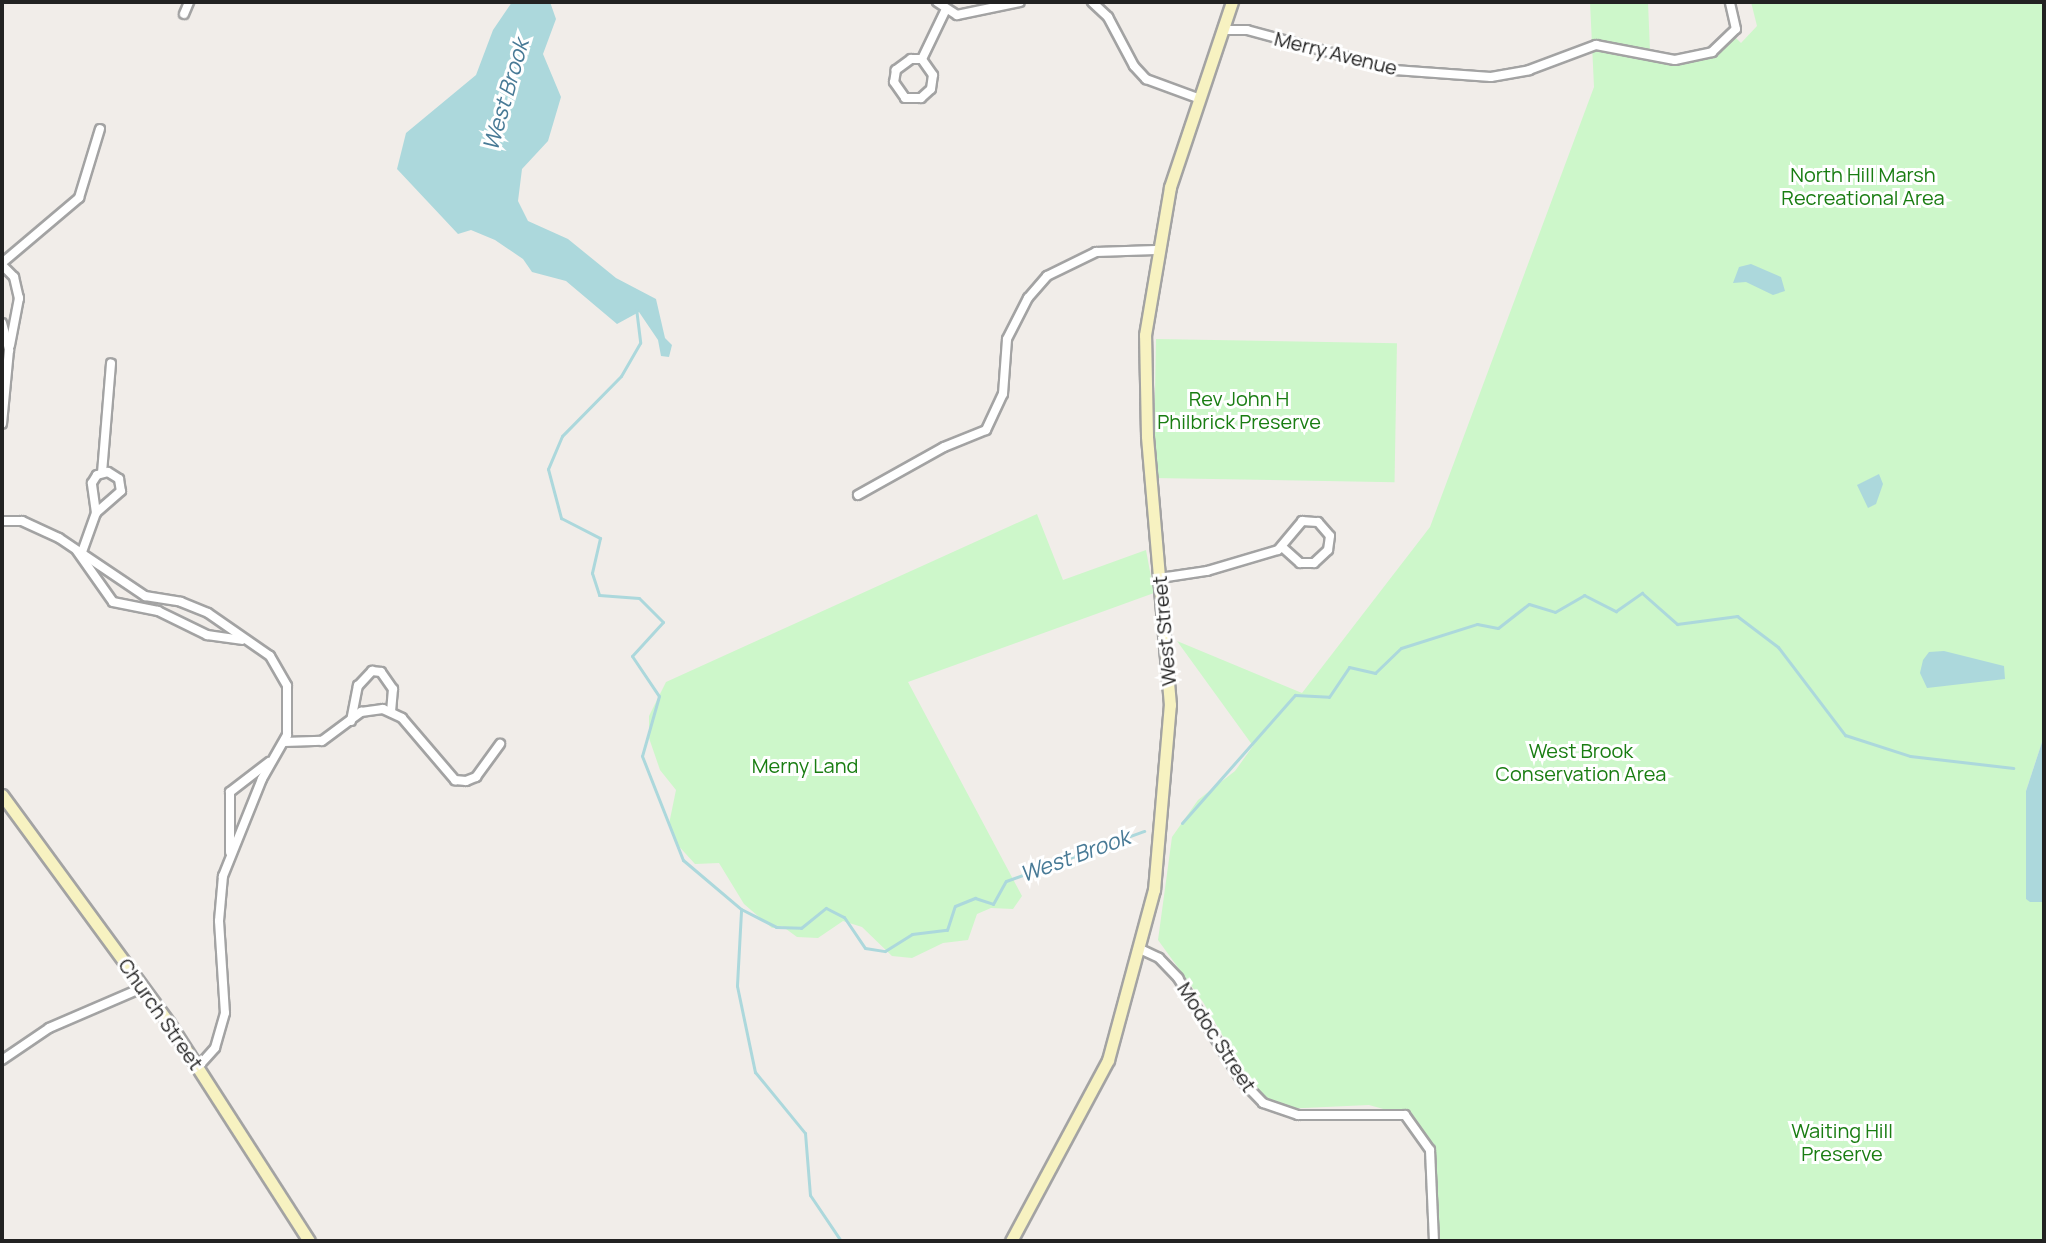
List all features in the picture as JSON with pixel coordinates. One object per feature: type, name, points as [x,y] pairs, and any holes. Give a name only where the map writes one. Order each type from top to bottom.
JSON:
[{"type":"main road","name":"West Street","points":[[1011,1241],[1096,1086],[1140,949],[1159,857],[1170,705],[1145,385],[1156,250],[1178,160],[1232,2]]},
{"type":"main road","name":"Church Street","points":[[2,795],[144,987],[309,1241]]},
{"type":"street","points":[[184,14],[189,2]]},
{"type":"street","points":[[937,2],[957,15],[1020,2]]},
{"type":"street","points":[[1092,2],[1108,17],[1134,66],[1146,79],[1200,99]]},
{"type":"street","name":"Merry Avenue","points":[[1224,30],[1247,30],[1395,70],[1491,77],[1529,70],[1596,45],[1675,60],[1712,52],[1736,29],[1730,2]]},
{"type":"street","points":[[922,59],[946,9]]},
{"type":"street","points":[[911,59],[922,59],[933,75],[931,89],[921,98],[905,98],[894,82],[896,70],[911,59]]},
{"type":"street","points":[[2,424],[9,350],[19,298],[14,277],[2,264],[79,198],[100,129]]},
{"type":"street","points":[[858,495],[944,447],[986,430],[1003,394],[1007,339],[1047,276],[1096,252],[1156,250]]},
{"type":"street","points":[[2,323],[9,350]]},
{"type":"street","points":[[82,552],[96,513],[92,483],[102,473],[111,363]]},
{"type":"street","points":[[96,513],[121,491],[119,479],[102,473]]},
{"type":"street","points":[[2,521],[22,521],[73,546],[145,596],[201,610],[270,656],[287,686],[291,717],[284,742],[271,760],[230,853]]},
{"type":"street","points":[[1160,578],[1207,571],[1282,547],[1302,521],[1318,522],[1330,536],[1328,550],[1314,563],[1300,563],[1282,547]]},
{"type":"street","points":[[73,546],[113,602],[158,611],[207,635],[246,641]]},
{"type":"street","points":[[351,721],[358,686],[372,671],[381,672],[393,689],[391,711]]},
{"type":"street","points":[[284,742],[309,746],[370,709],[391,711],[455,780],[476,777],[500,744]]},
{"type":"street","points":[[198,1067],[215,1048],[223,1027],[219,921],[230,853],[230,792],[271,760]]},
{"type":"street","name":"Modoc Street","points":[[1140,949],[1159,958],[1178,978],[1241,1080],[1263,1103],[1298,1115],[1405,1115],[1430,1150],[1434,1241]]},
{"type":"street","points":[[2,1060],[49,1028],[144,987]]},
{"type":"green space","points":[[1590,2],[1648,2],[1650,51],[1673,57],[1707,50],[1730,32],[1741,43],[1757,26],[1751,2],[2044,2],[2044,736],[2026,791],[2026,899],[2044,902],[2044,1241],[1440,1241],[1432,1155],[1398,1113],[1369,1105],[1282,1109],[1269,1103],[1252,1086],[1203,1002],[1158,940],[1172,837],[1198,800],[1235,771],[1253,746],[1177,641],[1302,693],[1430,527],[1594,87]]},
{"type":"green space","name":"Rev John H Philbrick Preserve","points":[[1156,339],[1397,343],[1395,482],[1154,478]]},
{"type":"green space","name":"Merny Land","points":[[1037,514],[1063,580],[1146,550],[1154,593],[908,682],[1022,896],[1013,909],[991,908],[977,914],[968,940],[943,943],[912,958],[892,956],[862,927],[843,921],[818,938],[797,937],[782,926],[772,928],[744,904],[719,863],[695,864],[675,842],[669,824],[676,790],[660,770],[649,738],[649,716],[666,682]]},
{"type":"water","points":[[512,2],[550,2],[556,19],[543,54],[561,97],[548,141],[522,169],[518,201],[528,221],[568,239],[616,278],[656,299],[665,338],[672,345],[669,357],[661,356],[658,340],[639,312],[617,324],[566,281],[532,272],[523,259],[495,240],[471,230],[458,234],[397,169],[406,133],[476,75],[493,30]]},
{"type":"water","points":[[1751,264],[1781,277],[1785,291],[1773,295],[1746,282],[1733,283],[1739,267]]},
{"type":"water","points":[[1879,474],[1883,484],[1876,504],[1868,508],[1857,485]]},
{"type":"water","points":[[1944,651],[2004,666],[2005,679],[1927,688],[1920,673],[1923,660],[1929,652]]},
{"type":"water","points":[[2044,736],[2044,902],[2030,902],[2026,899],[2026,791]]},
{"type":"waterway","name":"West Brook","points":[[636,308],[640,343],[621,376],[562,436],[548,469],[561,518],[600,538],[592,573],[599,595],[639,598],[663,622],[632,656],[659,696],[642,756],[683,860],[741,909],[776,927],[801,928],[826,908],[844,917],[865,948],[885,951],[912,934],[947,930],[955,906],[975,898],[993,904],[1006,881],[1144,831]]},
{"type":"waterway","name":"West Brook","points":[[1182,823],[1295,695],[1329,697],[1349,667],[1375,673],[1401,648],[1477,624],[1498,628],[1529,604],[1555,612],[1584,595],[1616,611],[1642,593],[1677,624],[1737,616],[1778,647],[1845,735],[1910,756],[2013,768]]},
{"type":"waterway","points":[[741,911],[737,986],[755,1072],[805,1133],[810,1195],[841,1241]]},
{"type":"park label","name":"North Hill Marsh Recreational Area","points":[[1863,186]]},
{"type":"park label","name":"West Brook Conservation Area","points":[[1581,762]]},
{"type":"park label","name":"Waiting Hill Preserve","points":[[1842,1142]]}]
